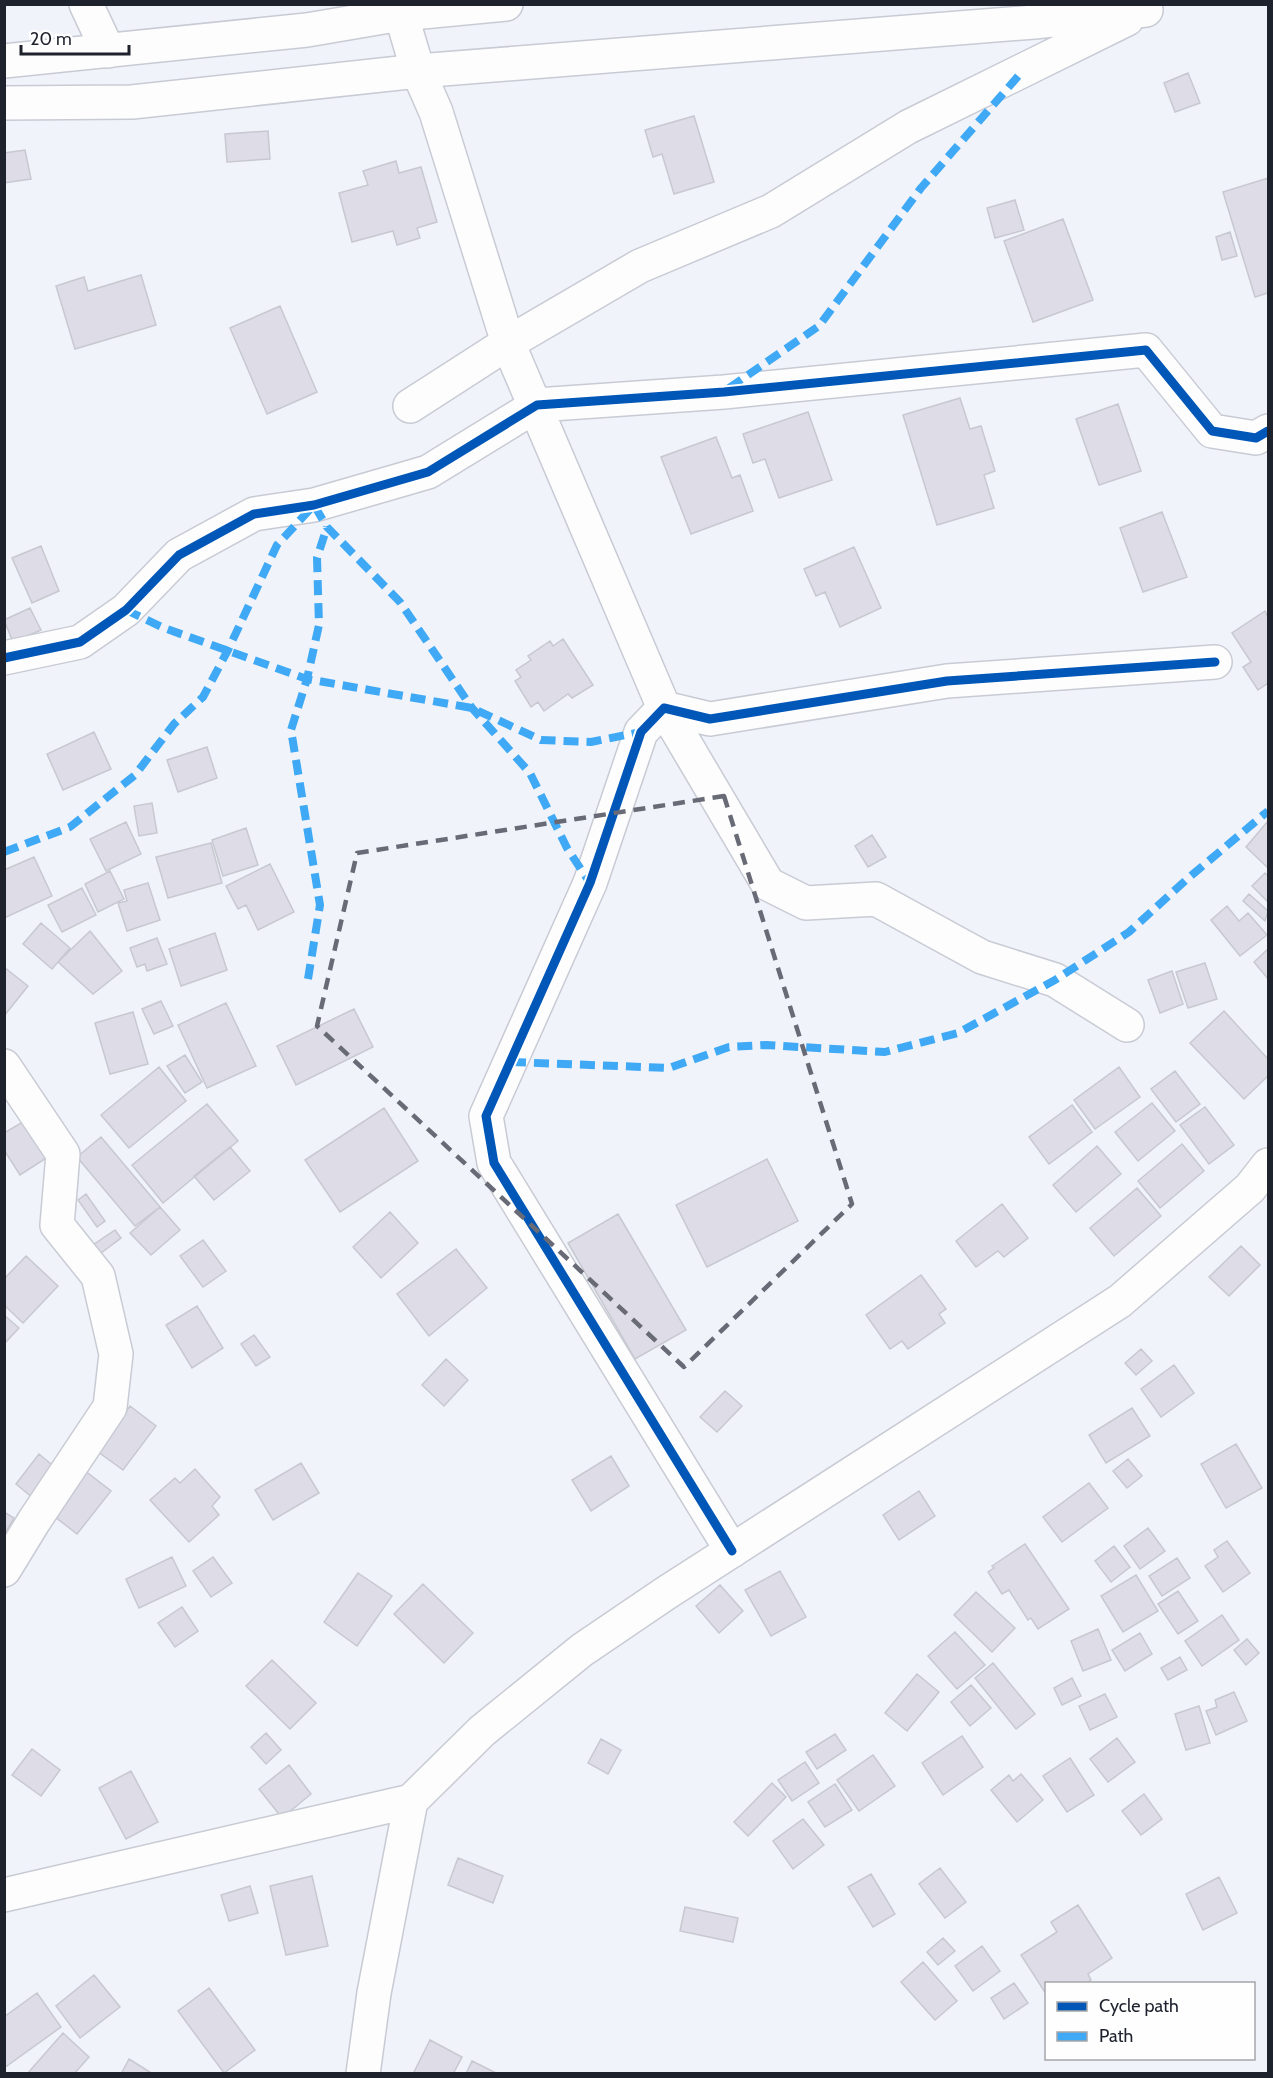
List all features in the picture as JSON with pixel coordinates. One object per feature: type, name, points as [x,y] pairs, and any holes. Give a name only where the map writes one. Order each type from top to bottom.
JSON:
[{"type":"street","points":[[86,4],[108,51]]},
{"type":"street","points":[[4,61],[307,30],[401,14],[506,4]]},
{"type":"street","points":[[4,103],[23,101],[132,102],[418,71],[1034,22],[1156,7]]},
{"type":"street","points":[[410,406],[508,343],[639,266],[771,211],[908,127],[1156,7]]},
{"type":"street","points":[[401,14],[418,71],[436,112],[508,343],[537,405],[664,708],[768,884],[806,903],[876,899],[982,957],[1055,980],[1127,1025]]},
{"type":"street","points":[[4,658],[80,642],[126,610],[179,555],[254,514],[314,505],[428,472],[537,405],[724,392],[1146,350],[1212,431],[1256,438],[1269,431]]},
{"type":"street","points":[[664,708],[710,719],[947,681],[1215,662]]},
{"type":"street","points":[[664,708],[641,732],[590,883],[486,1116],[494,1163],[732,1551]]},
{"type":"street","points":[[4,1066],[63,1154],[57,1225],[98,1276],[116,1354],[110,1407],[33,1521],[4,1570]]},
{"type":"street","points":[[4,1895],[411,1801],[482,1731],[582,1650],[1120,1301],[1250,1188],[1269,1165]]},
{"type":"street","points":[[363,2073],[375,1993],[411,1801]]},
{"type":"highlighted area","points":[[724,796],[852,1204],[684,1367],[317,1026],[357,853]]},
{"type":"building","points":[[1188,73],[1200,103],[1175,112],[1164,83]]},
{"type":"building","points":[[694,116],[714,182],[674,194],[662,154],[653,157],[645,130]]},
{"type":"building","points":[[268,131],[270,159],[227,162],[225,134]]},
{"type":"building","points":[[25,150],[31,179],[4,183],[4,153]]},
{"type":"building","points":[[396,161],[399,173],[421,167],[437,222],[417,228],[420,238],[397,245],[393,231],[352,242],[339,193],[368,185],[363,171]]},
{"type":"building","points":[[1268,178],[1268,293],[1255,297],[1223,192]]},
{"type":"building","points":[[1015,200],[1024,230],[995,238],[987,208]]},
{"type":"building","points":[[1063,219],[1093,300],[1033,322],[1004,241]]},
{"type":"building","points":[[1230,232],[1237,256],[1222,260],[1216,237]]},
{"type":"building","points":[[141,275],[156,325],[75,349],[56,286],[84,277],[88,291]]},
{"type":"building","points":[[280,306],[317,392],[267,414],[230,328]]},
{"type":"building","points":[[960,398],[970,429],[981,426],[995,471],[984,475],[994,508],[937,525],[903,415]]},
{"type":"building","points":[[1118,404],[1141,471],[1099,485],[1076,419]]},
{"type":"building","points":[[808,412],[832,480],[779,498],[765,459],[753,463],[743,434]]},
{"type":"building","points":[[716,437],[732,478],[740,475],[753,511],[691,534],[661,457]]},
{"type":"building","points":[[1162,512],[1187,577],[1143,592],[1120,528]]},
{"type":"building","points":[[41,546],[59,591],[32,603],[12,558]]},
{"type":"building","points":[[854,547],[881,608],[840,627],[825,592],[816,596],[804,569]]},
{"type":"building","points":[[30,608],[41,630],[13,642],[4,620]]},
{"type":"building","points":[[1265,611],[1268,617],[1268,683],[1258,690],[1243,667],[1251,662],[1232,633]]},
{"type":"building","points":[[563,639],[593,685],[572,698],[568,694],[544,711],[538,702],[531,707],[515,681],[521,677],[516,670],[531,660],[528,656],[550,641],[553,646]]},
{"type":"building","points":[[94,732],[111,769],[63,790],[47,754]]},
{"type":"building","points":[[207,747],[217,778],[178,792],[167,760]]},
{"type":"building","points":[[152,803],[157,833],[139,836],[134,806]]},
{"type":"building","points":[[1268,821],[1268,868],[1246,847]]},
{"type":"building","points":[[126,822],[141,854],[106,871],[90,839]]},
{"type":"building","points":[[246,828],[258,865],[223,876],[212,840]]},
{"type":"building","points":[[872,835],[886,857],[868,867],[855,846]]},
{"type":"building","points":[[211,843],[222,883],[168,898],[156,857]]},
{"type":"building","points":[[34,857],[52,896],[4,918],[4,870]]},
{"type":"building","points":[[270,864],[294,912],[258,930],[246,905],[238,909],[226,886]]},
{"type":"building","points":[[110,871],[124,899],[98,912],[85,884]]},
{"type":"building","points":[[1265,873],[1268,876],[1268,902],[1252,886]]},
{"type":"building","points":[[148,883],[160,920],[127,931],[118,903],[127,901],[124,890]]},
{"type":"building","points":[[82,888],[96,915],[62,932],[48,905]]},
{"type":"building","points":[[1249,894],[1268,911],[1265,921],[1243,901]]},
{"type":"building","points":[[1227,906],[1239,921],[1248,913],[1267,935],[1240,956],[1211,920]]},
{"type":"building","points":[[41,923],[70,948],[52,969],[23,944]]},
{"type":"building","points":[[90,931],[122,971],[93,994],[58,962]]},
{"type":"building","points":[[215,933],[227,970],[181,986],[169,949]]},
{"type":"building","points":[[157,938],[167,964],[147,971],[145,964],[137,967],[130,948]]},
{"type":"building","points":[[1268,949],[1268,979],[1254,962]]},
{"type":"building","points":[[1205,963],[1217,999],[1188,1008],[1176,972]]},
{"type":"building","points":[[4,967],[28,986],[4,1016]]},
{"type":"building","points":[[1172,971],[1183,1004],[1160,1013],[1148,980]]},
{"type":"building","points":[[161,1001],[173,1026],[154,1034],[142,1009]]},
{"type":"building","points":[[226,1003],[256,1066],[207,1088],[178,1025]]},
{"type":"building","points":[[354,1009],[373,1047],[296,1085],[277,1046]]},
{"type":"building","points":[[1224,1011],[1268,1059],[1268,1076],[1244,1099],[1190,1043]]},
{"type":"building","points":[[133,1012],[148,1064],[110,1074],[95,1023]]},
{"type":"building","points":[[185,1055],[202,1082],[185,1093],[167,1066]]},
{"type":"building","points":[[159,1067],[186,1101],[129,1148],[101,1115]]},
{"type":"building","points":[[1119,1067],[1140,1097],[1095,1129],[1074,1100]]},
{"type":"building","points":[[1175,1071],[1200,1104],[1176,1122],[1151,1089]]},
{"type":"building","points":[[1152,1103],[1175,1131],[1138,1161],[1115,1132]]},
{"type":"building","points":[[207,1104],[238,1141],[163,1203],[132,1165]]},
{"type":"building","points":[[1072,1105],[1092,1132],[1049,1164],[1029,1137]]},
{"type":"building","points":[[1205,1107],[1234,1145],[1209,1164],[1180,1125]]},
{"type":"building","points":[[384,1108],[418,1161],[340,1212],[305,1160]]},
{"type":"building","points":[[28,1119],[51,1155],[20,1175],[4,1150],[4,1133]]},
{"type":"building","points":[[101,1137],[160,1207],[135,1226],[77,1157]]},
{"type":"building","points":[[1182,1144],[1204,1171],[1160,1208],[1138,1181]]},
{"type":"building","points":[[1097,1146],[1121,1174],[1076,1212],[1053,1185]]},
{"type":"building","points":[[230,1147],[250,1171],[214,1200],[194,1176]]},
{"type":"building","points":[[767,1159],[798,1221],[707,1267],[676,1205]]},
{"type":"building","points":[[1137,1188],[1161,1216],[1114,1256],[1090,1228]]},
{"type":"building","points":[[86,1194],[105,1221],[97,1227],[78,1200]]},
{"type":"building","points":[[1002,1204],[1028,1238],[1004,1257],[998,1251],[976,1267],[956,1241]]},
{"type":"building","points":[[160,1207],[180,1230],[151,1255],[130,1233]]},
{"type":"building","points":[[390,1212],[418,1243],[381,1278],[353,1247]]},
{"type":"building","points":[[618,1214],[686,1330],[635,1359],[568,1243]]},
{"type":"building","points":[[115,1230],[121,1238],[97,1256],[90,1247]]},
{"type":"building","points":[[203,1240],[226,1271],[203,1287],[180,1256]]},
{"type":"building","points":[[1241,1246],[1260,1265],[1229,1296],[1209,1277]]},
{"type":"building","points":[[456,1249],[487,1288],[429,1336],[397,1294]]},
{"type":"building","points":[[26,1256],[58,1286],[23,1323],[4,1305],[4,1279]]},
{"type":"building","points":[[921,1275],[946,1309],[939,1314],[945,1323],[908,1349],[902,1341],[890,1349],[866,1315]]},
{"type":"building","points":[[197,1306],[223,1348],[192,1368],[166,1325]]},
{"type":"building","points":[[4,1315],[19,1328],[4,1344]]},
{"type":"building","points":[[254,1335],[270,1357],[256,1366],[241,1344]]},
{"type":"building","points":[[1141,1349],[1152,1361],[1136,1375],[1125,1363]]},
{"type":"building","points":[[446,1359],[468,1380],[444,1406],[422,1385]]},
{"type":"building","points":[[1174,1365],[1194,1393],[1161,1417],[1141,1389]]},
{"type":"building","points":[[725,1391],[742,1406],[717,1432],[700,1417]]},
{"type":"building","points":[[130,1406],[156,1426],[123,1470],[97,1451]]},
{"type":"building","points":[[1132,1408],[1150,1436],[1106,1463],[1089,1435]]},
{"type":"building","points":[[1236,1444],[1262,1488],[1226,1508],[1201,1464]]},
{"type":"building","points":[[39,1454],[57,1469],[34,1499],[16,1484]]},
{"type":"building","points":[[611,1456],[629,1486],[591,1511],[572,1480]]},
{"type":"building","points":[[1128,1459],[1142,1476],[1127,1488],[1113,1471]]},
{"type":"building","points":[[301,1463],[319,1493],[273,1520],[255,1490]]},
{"type":"building","points":[[195,1469],[220,1497],[212,1506],[219,1515],[189,1542],[150,1500],[175,1478],[180,1483]]},
{"type":"building","points":[[84,1470],[111,1491],[77,1534],[50,1513]]},
{"type":"building","points":[[1089,1483],[1108,1508],[1062,1542],[1043,1517]]},
{"type":"building","points":[[919,1491],[935,1516],[899,1540],[883,1515]]},
{"type":"building","points":[[4,1512],[14,1518],[4,1535]]},
{"type":"building","points":[[1148,1528],[1165,1551],[1140,1569],[1124,1546]]},
{"type":"building","points":[[1227,1541],[1250,1573],[1223,1592],[1205,1566],[1218,1557],[1214,1550]]},
{"type":"building","points":[[1025,1544],[1069,1609],[1038,1629],[1031,1618],[1028,1620],[1009,1590],[1002,1594],[988,1572],[994,1568],[992,1566]]},
{"type":"building","points":[[1114,1546],[1130,1567],[1111,1582],[1095,1561]]},
{"type":"building","points":[[172,1557],[186,1586],[139,1608],[126,1579]]},
{"type":"building","points":[[213,1557],[232,1583],[211,1597],[193,1571]]},
{"type":"building","points":[[1177,1558],[1190,1578],[1162,1596],[1149,1576]]},
{"type":"building","points":[[780,1571],[806,1617],[771,1636],[745,1590]]},
{"type":"building","points":[[358,1573],[392,1596],[357,1646],[324,1622]]},
{"type":"building","points":[[1136,1575],[1158,1611],[1123,1632],[1101,1596]]},
{"type":"building","points":[[423,1584],[473,1633],[444,1663],[394,1614]]},
{"type":"building","points":[[720,1585],[743,1611],[719,1633],[696,1606]]},
{"type":"building","points":[[1178,1591],[1198,1621],[1178,1634],[1158,1604]]},
{"type":"building","points":[[976,1592],[1015,1628],[992,1652],[954,1615]]},
{"type":"building","points":[[182,1607],[198,1631],[175,1647],[158,1623]]},
{"type":"building","points":[[1222,1615],[1239,1640],[1202,1666],[1185,1641]]},
{"type":"building","points":[[1098,1629],[1111,1660],[1083,1671],[1071,1641]]},
{"type":"building","points":[[955,1632],[985,1665],[957,1689],[928,1656]]},
{"type":"building","points":[[1140,1633],[1152,1654],[1125,1671],[1112,1650]]},
{"type":"building","points":[[1247,1639],[1259,1653],[1246,1665],[1234,1650]]},
{"type":"building","points":[[1180,1657],[1187,1670],[1168,1680],[1161,1668]]},
{"type":"building","points":[[272,1660],[316,1703],[290,1729],[246,1686]]},
{"type":"building","points":[[993,1663],[1035,1714],[1016,1729],[975,1678]]},
{"type":"building","points":[[917,1674],[939,1692],[907,1731],[885,1713]]},
{"type":"building","points":[[1072,1678],[1081,1696],[1062,1705],[1054,1688]]},
{"type":"building","points":[[971,1685],[991,1708],[970,1726],[951,1702]]},
{"type":"building","points":[[1234,1692],[1247,1721],[1216,1735],[1206,1711],[1217,1707],[1215,1700]]},
{"type":"building","points":[[1105,1694],[1117,1717],[1090,1730],[1079,1706]]},
{"type":"building","points":[[1199,1706],[1210,1743],[1186,1750],[1175,1714]]},
{"type":"building","points":[[266,1733],[281,1750],[266,1764],[251,1747]]},
{"type":"building","points":[[835,1734],[846,1750],[817,1769],[806,1752]]},
{"type":"building","points":[[962,1736],[983,1767],[943,1795],[922,1763]]},
{"type":"building","points":[[1117,1738],[1135,1762],[1108,1782],[1090,1759]]},
{"type":"building","points":[[601,1739],[621,1750],[608,1774],[588,1763]]},
{"type":"building","points":[[32,1749],[60,1770],[41,1796],[12,1775]]},
{"type":"building","points":[[873,1755],[895,1786],[859,1811],[837,1780]]},
{"type":"building","points":[[1070,1758],[1094,1795],[1067,1812],[1043,1776]]},
{"type":"building","points":[[805,1762],[819,1783],[792,1801],[778,1780]]},
{"type":"building","points":[[289,1765],[311,1794],[282,1818],[259,1789]]},
{"type":"building","points":[[131,1771],[158,1822],[126,1839],[99,1788]]},
{"type":"building","points":[[1021,1774],[1043,1800],[1017,1822],[991,1790],[1009,1775],[1013,1781]]},
{"type":"building","points":[[772,1783],[786,1797],[748,1836],[734,1822]]},
{"type":"building","points":[[835,1784],[852,1810],[825,1827],[808,1802]]},
{"type":"building","points":[[1144,1794],[1162,1819],[1141,1835],[1122,1811]]},
{"type":"building","points":[[803,1819],[824,1845],[793,1869],[773,1841]]},
{"type":"building","points":[[458,1858],[503,1876],[493,1903],[448,1885]]},
{"type":"building","points":[[940,1868],[966,1902],[945,1918],[919,1884]]},
{"type":"building","points":[[871,1874],[895,1914],[873,1927],[848,1887]]},
{"type":"building","points":[[312,1876],[328,1946],[286,1955],[270,1886]]},
{"type":"building","points":[[1219,1877],[1237,1913],[1203,1930],[1186,1894]]},
{"type":"building","points":[[250,1886],[258,1913],[229,1921],[221,1895]]},
{"type":"building","points":[[1078,1905],[1112,1958],[1088,1974],[1091,1980],[1088,1982],[1045,1982],[1045,1992],[1021,1955],[1057,1932],[1051,1922]]},
{"type":"building","points":[[685,1907],[738,1918],[733,1942],[680,1931]]},
{"type":"building","points":[[943,1938],[955,1951],[938,1965],[927,1952]]},
{"type":"building","points":[[982,1946],[1000,1971],[973,1991],[955,1966]]},
{"type":"building","points":[[923,1962],[957,2001],[935,2020],[901,1982]]},
{"type":"building","points":[[94,1975],[120,2007],[80,2038],[56,2006]]},
{"type":"building","points":[[1014,1983],[1028,2003],[1004,2019],[991,1998]]},
{"type":"building","points":[[209,1988],[255,2050],[224,2073],[178,2011]]},
{"type":"building","points":[[37,1993],[61,2027],[4,2068],[4,2017]]},
{"type":"building","points":[[63,2033],[89,2057],[74,2074],[27,2074]]},
{"type":"building","points":[[430,2040],[462,2057],[453,2074],[413,2074]]},
{"type":"building","points":[[129,2059],[153,2074],[121,2074]]},
{"type":"building","points":[[472,2061],[498,2074],[466,2074]]},
{"type":"marked path","points":[[729,388],[819,326],[921,188],[1020,74]]},
{"type":"marked path","points":[[4,852],[70,827],[135,775],[174,724],[203,697],[228,650],[277,545],[314,505],[327,527],[400,602],[472,708],[530,773],[567,848],[590,883]]},
{"type":"marked path","points":[[308,979],[320,905],[291,730],[307,679],[319,625],[317,558],[327,527]]},
{"type":"marked path","points":[[126,610],[164,628],[307,679],[472,708],[541,740],[591,742],[641,732]]},
{"type":"marked path","points":[[511,1062],[669,1068],[729,1047],[766,1045],[885,1052],[958,1033],[1055,980],[1129,932],[1268,811]]},
{"type":"cycle path","points":[[4,658],[80,642],[126,610],[179,555],[254,514],[314,505],[428,472],[537,405],[724,392],[1146,350],[1212,431],[1256,438],[1268,431]]},
{"type":"cycle path","points":[[732,1551],[494,1163],[486,1116],[590,883],[641,732],[664,708],[710,719],[947,681],[1215,662]]}]
